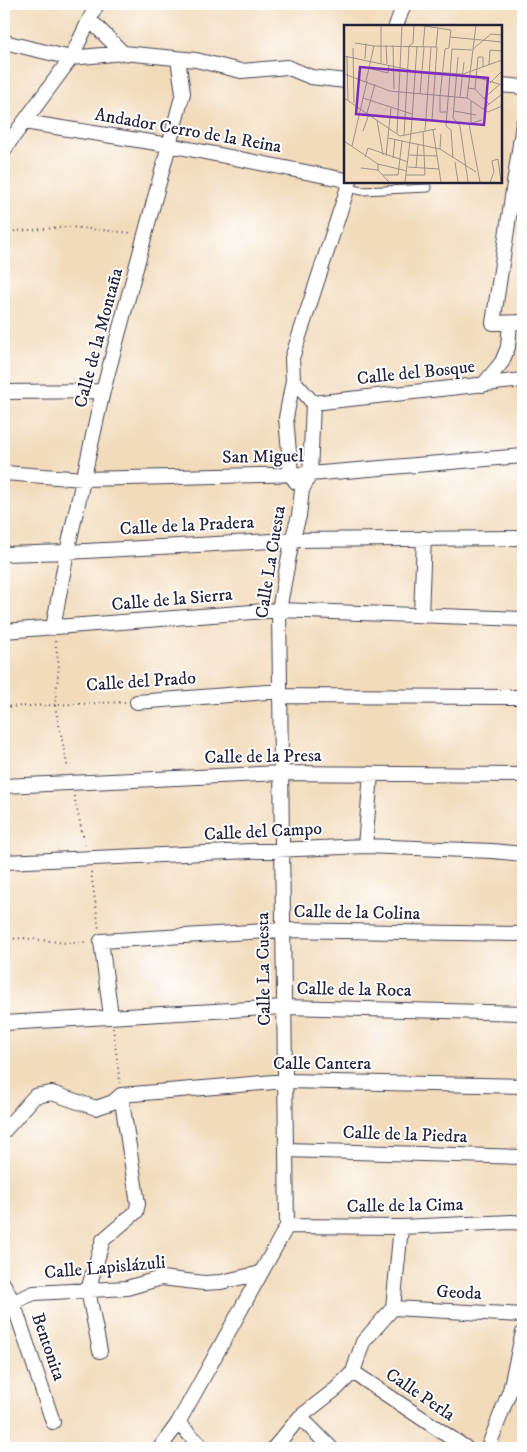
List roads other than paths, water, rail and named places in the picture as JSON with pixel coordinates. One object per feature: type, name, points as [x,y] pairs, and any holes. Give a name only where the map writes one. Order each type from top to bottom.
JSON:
[{"type":"street","points":[[6,144],[71,58],[97,4]]},
{"type":"street","points":[[396,25],[404,4]]},
{"type":"street","points":[[90,20],[123,53]]},
{"type":"street","points":[[4,42],[71,58],[123,53],[196,60],[241,71],[288,67],[311,77],[344,81]]},
{"type":"street","name":"Calle de la Montaña","points":[[53,628],[67,552],[103,391],[183,93],[178,59]]},
{"type":"street","points":[[502,84],[523,87]]},
{"type":"street","name":"Andador Cerro de la Reina","points":[[24,122],[169,145],[348,183]]},
{"type":"street","points":[[483,385],[502,362],[517,323],[493,323],[523,124]]},
{"type":"street","points":[[291,475],[286,418],[293,380],[292,358],[348,183]]},
{"type":"street","points":[[293,380],[313,403]]},
{"type":"street","name":"Calle del Bosque","points":[[313,403],[523,380]]},
{"type":"street","points":[[4,392],[103,391]]},
{"type":"street","name":"Calle La Cuesta","points":[[287,1226],[279,610],[292,540],[299,516],[302,490],[310,474],[313,403]]},
{"type":"street","name":"San Miguel","points":[[4,473],[83,479],[291,475],[523,456]]},
{"type":"street","name":"Calle La Cuesta","points":[[291,475],[302,490]]},
{"type":"street","points":[[421,615],[424,538]]},
{"type":"street","name":"Calle de la Pradera","points":[[4,554],[292,540],[523,538]]},
{"type":"street","name":"Calle de la Sierra","points":[[4,631],[279,610],[523,619]]},
{"type":"street","name":"Calle del Prado","points":[[137,702],[280,693],[523,697]]},
{"type":"street","name":"Calle de la Presa","points":[[4,786],[281,773],[523,775]]},
{"type":"street","points":[[366,846],[371,774]]},
{"type":"street","name":"Calle del Campo","points":[[5,862],[366,846],[523,854]]},
{"type":"street","name":"Calle de la Colina","points":[[111,1016],[101,941],[283,930],[523,934]]},
{"type":"street","name":"Calle de la Roca","points":[[4,1023],[284,1007],[523,1013]]},
{"type":"street","name":"Calle Cantera","points":[[121,1095],[285,1081],[523,1086]]},
{"type":"street","points":[[4,1131],[35,1096],[52,1093],[96,1108],[112,1102],[121,1095],[138,1204],[136,1212],[103,1240],[88,1290],[100,1351]]},
{"type":"street","name":"Calle de la Piedra","points":[[286,1150],[523,1157]]},
{"type":"street","name":"Calle de la Cima","points":[[287,1226],[401,1227],[523,1223]]},
{"type":"street","points":[[160,1448],[178,1423],[287,1226]]},
{"type":"street","points":[[274,1448],[300,1417],[336,1389],[353,1372],[363,1342],[393,1308],[401,1227]]},
{"type":"street","name":"Calle Lapislázuli","points":[[13,1302],[34,1293],[127,1288],[161,1278],[204,1283],[221,1282],[260,1273]]},
{"type":"street","name":"Bentonita","points":[[4,1285],[13,1302],[53,1422]]},
{"type":"street","name":"Geoda","points":[[393,1308],[523,1315]]},
{"type":"street","points":[[488,1448],[510,1390],[523,1332]]},
{"type":"street","name":"Calle Perla","points":[[353,1372],[466,1448]]},
{"type":"street","points":[[300,1417],[331,1448]]},
{"type":"street","points":[[178,1423],[203,1448]]},
{"type":"lane","points":[[348,183],[362,192],[428,188]]}]
